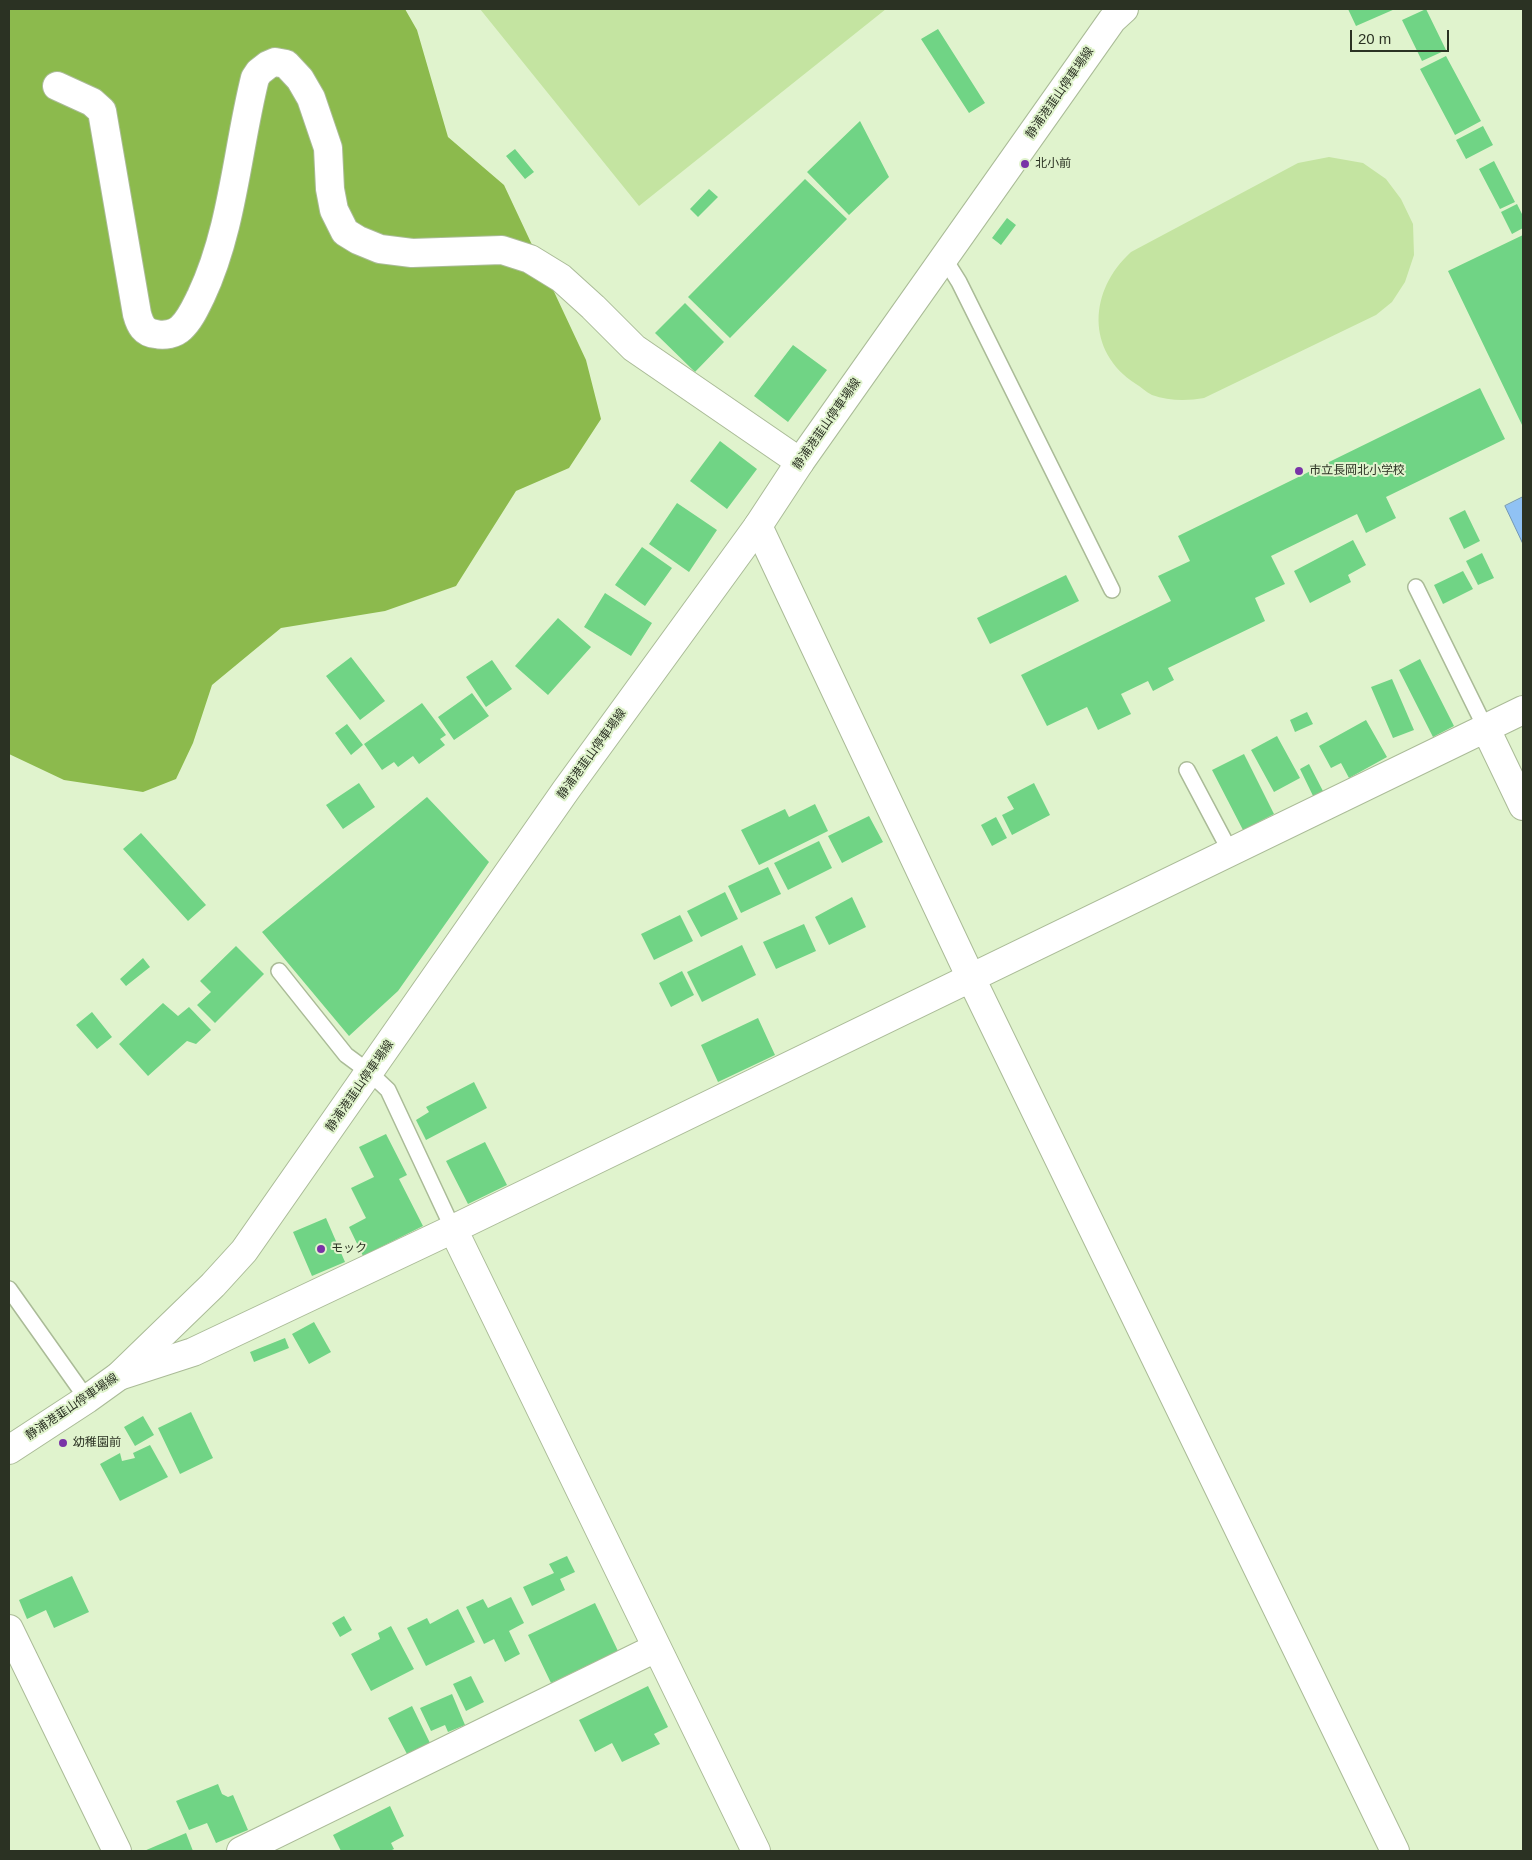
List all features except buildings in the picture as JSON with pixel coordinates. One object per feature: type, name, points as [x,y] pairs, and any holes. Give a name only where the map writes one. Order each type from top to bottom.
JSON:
[{"type":"street","name":"静浦港韮山停車場線","points":[[9,1450],[119,1376],[213,1285],[244,1250],[566,790],[758,526],[800,462],[1112,20],[1124,9]]},
{"type":"street","points":[[57,86],[92,102],[102,111],[138,314],[141,326],[150,333],[169,334],[181,328],[195,309],[216,261],[237,170],[255,78],[268,65],[275,62],[286,64],[300,78],[311,98],[328,148],[330,189],[334,210],[345,232],[358,240],[380,249],[412,253],[502,250],[530,259],[561,278],[634,348],[800,462]]},
{"type":"street","points":[[758,526],[971,978],[1394,1851]]},
{"type":"street","points":[[119,1376],[193,1352],[453,1229],[1523,710]]},
{"type":"street","points":[[1486,729],[1523,806]]},
{"type":"street","points":[[453,1229],[756,1851]]},
{"type":"street","points":[[9,1630],[117,1851]]},
{"type":"street","points":[[241,1851],[656,1648]]},
{"type":"lane","points":[[944,258],[959,282],[1112,590]]},
{"type":"lane","points":[[1416,587],[1486,729]]},
{"type":"lane","points":[[1187,770],[1231,853]]},
{"type":"lane","points":[[280,971],[346,1055],[369,1072],[388,1090],[453,1229]]},
{"type":"lane","points":[[9,1289],[87,1399]]},
{"type":"green space","points":[[9,9],[405,9],[417,30],[448,137],[504,185],[586,360],[601,419],[569,468],[516,491],[456,586],[385,611],[281,628],[212,685],[193,743],[176,779],[143,792],[64,780],[9,754]]},
{"type":"green space","points":[[480,9],[886,9],[639,206]]},
{"type":"green space","points":[[1329,157],[1363,163],[1386,179],[1401,199],[1413,224],[1414,255],[1405,282],[1392,302],[1376,315],[1204,398],[1178,400],[1152,395],[1119,370],[1108,355],[1101,338],[1099,320],[1101,302],[1107,284],[1117,267],[1131,252],[1298,163]]},
{"type":"water","points":[[1523,497],[1523,544],[1505,506]]},
{"type":"place","name":"北小前","points":[[1025,164]]},
{"type":"place","name":"市立長岡北小学校","points":[[1299,471]]},
{"type":"place","name":"モック","points":[[321,1249]]},
{"type":"place","name":"幼稚園前","points":[[63,1443]]}]
